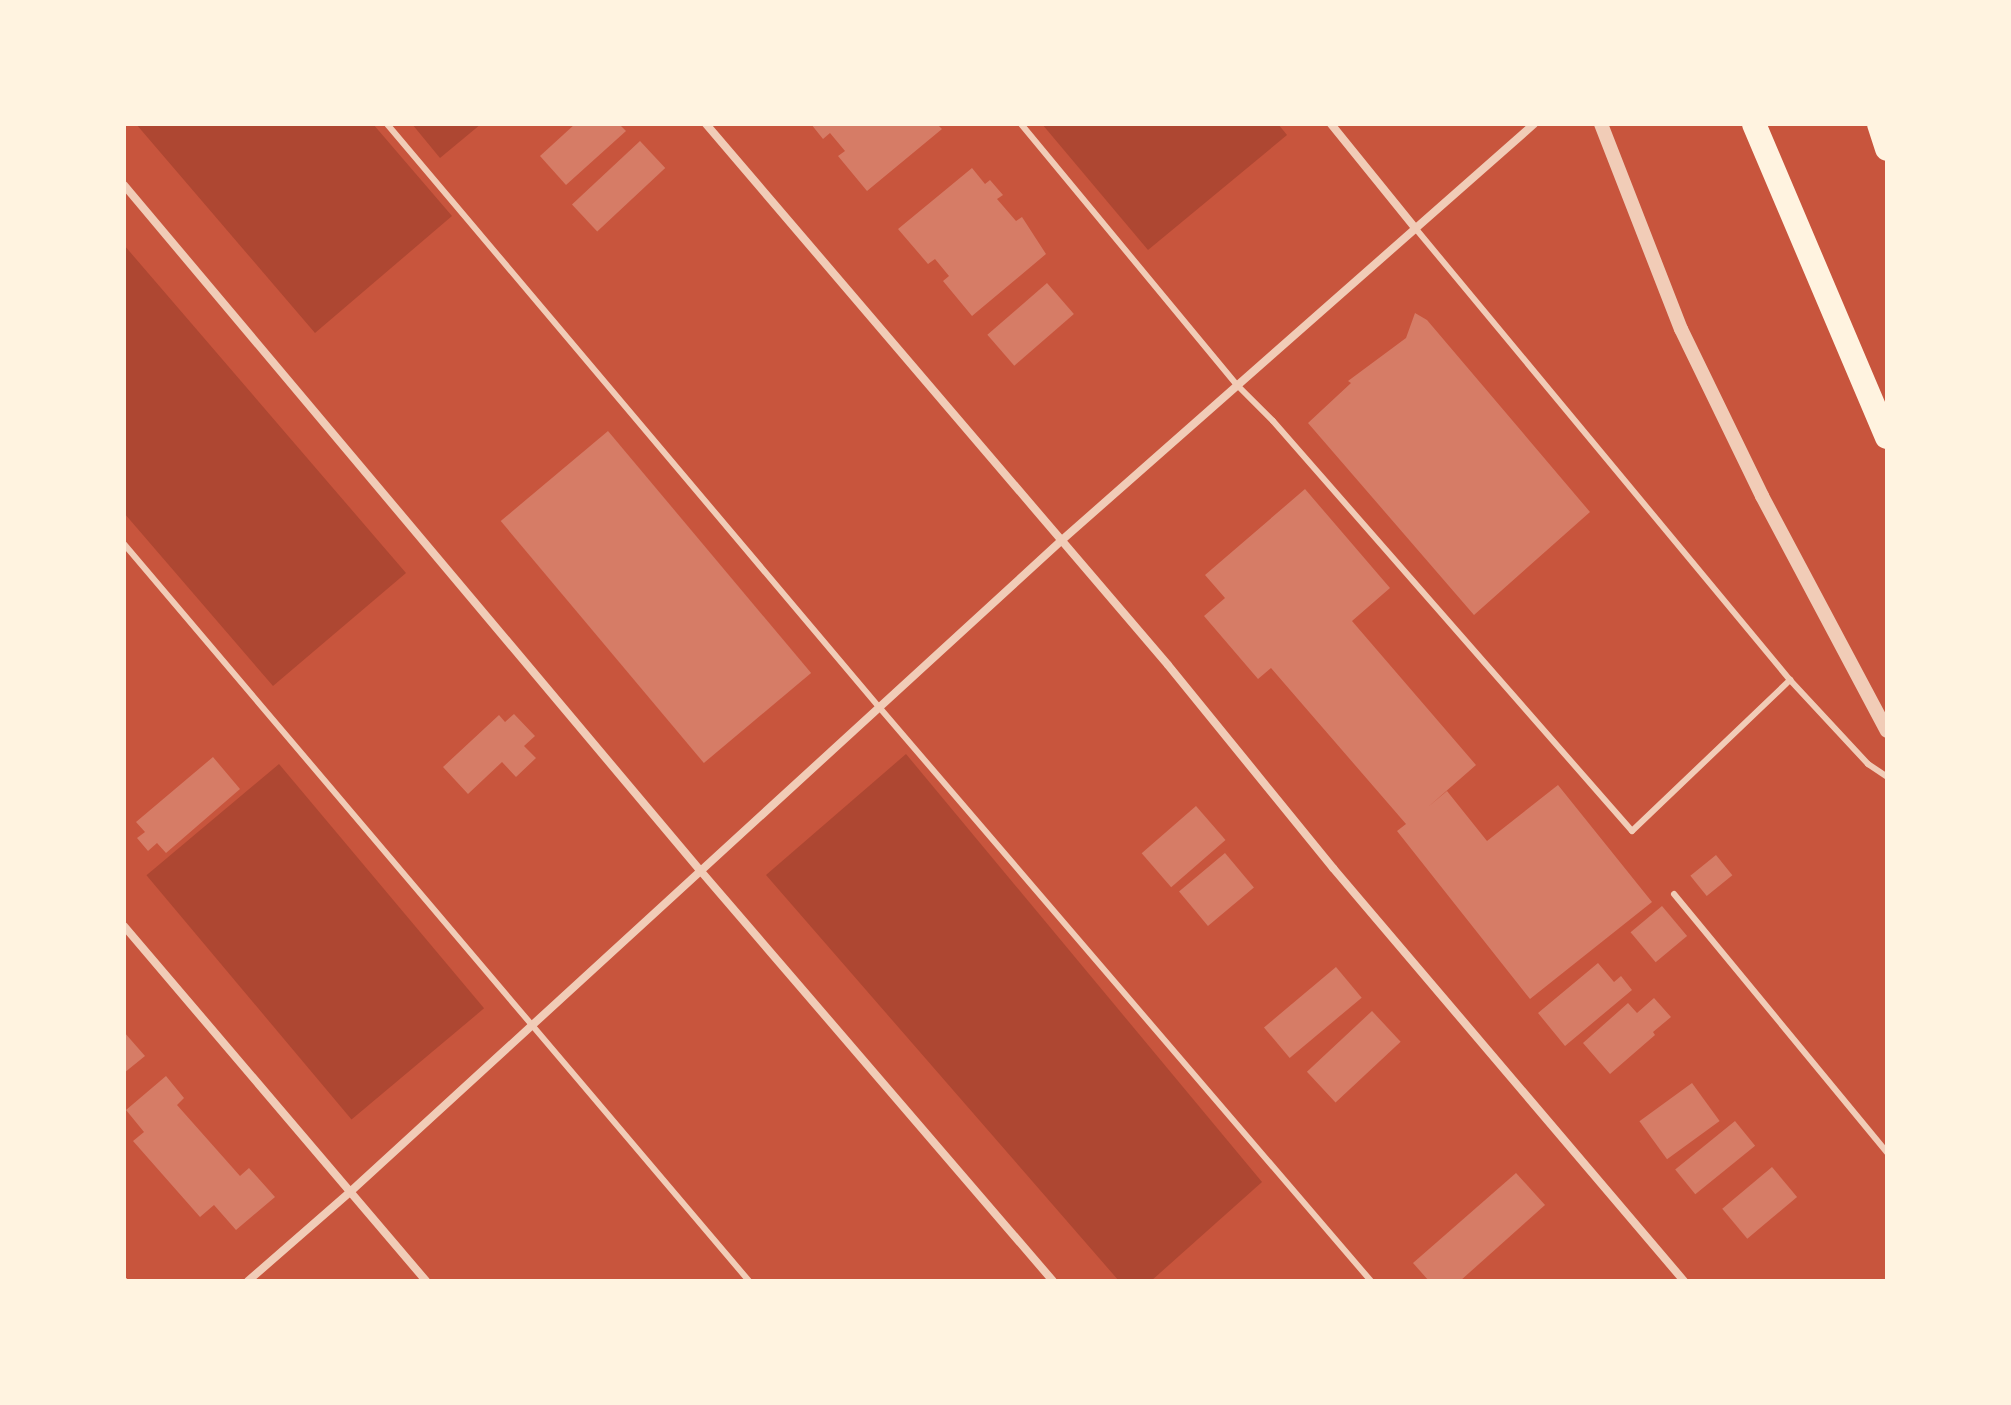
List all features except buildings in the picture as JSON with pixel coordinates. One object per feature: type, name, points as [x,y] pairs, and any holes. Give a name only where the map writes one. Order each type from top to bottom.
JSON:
[{"type":"highway","points":[[1754,124],[1887,437]]},
{"type":"highway","points":[[1879,124],[1887,149]]},
{"type":"street","points":[[706,124],[1062,540],[1333,868],[1684,1281]]},
{"type":"street","points":[[1331,124],[1416,229]]},
{"type":"street","points":[[248,1281],[350,1192],[699,869],[1062,540],[1534,124]]},
{"type":"street","points":[[1601,124],[1681,329],[1762,496],[1887,731]]},
{"type":"street","points":[[124,185],[699,869],[1053,1281]]},
{"type":"street","points":[[124,926],[426,1281]]},
{"type":"lane","points":[[387,124],[879,707],[1371,1281]]},
{"type":"lane","points":[[1021,124],[1238,386],[1273,421],[1632,831],[1790,680]]},
{"type":"lane","points":[[1416,229],[1790,680],[1868,764],[1887,777]]},
{"type":"lane","points":[[124,544],[749,1281]]},
{"type":"lane","points":[[1674,894],[1887,1152]]},
{"type":"shaded area","points":[[136,124],[373,124],[452,216],[315,333]]},
{"type":"shaded area","points":[[412,124],[481,124],[440,158]]},
{"type":"shaded area","points":[[1042,124],[1278,124],[1287,135],[1148,250]]},
{"type":"shaded area","points":[[124,245],[406,573],[273,686],[124,513]]},
{"type":"shaded area","points":[[906,754],[1262,1182],[1151,1281],[1119,1281],[766,875]]},
{"type":"shaded area","points":[[279,764],[484,1008],[352,1120],[146,875]]}]
